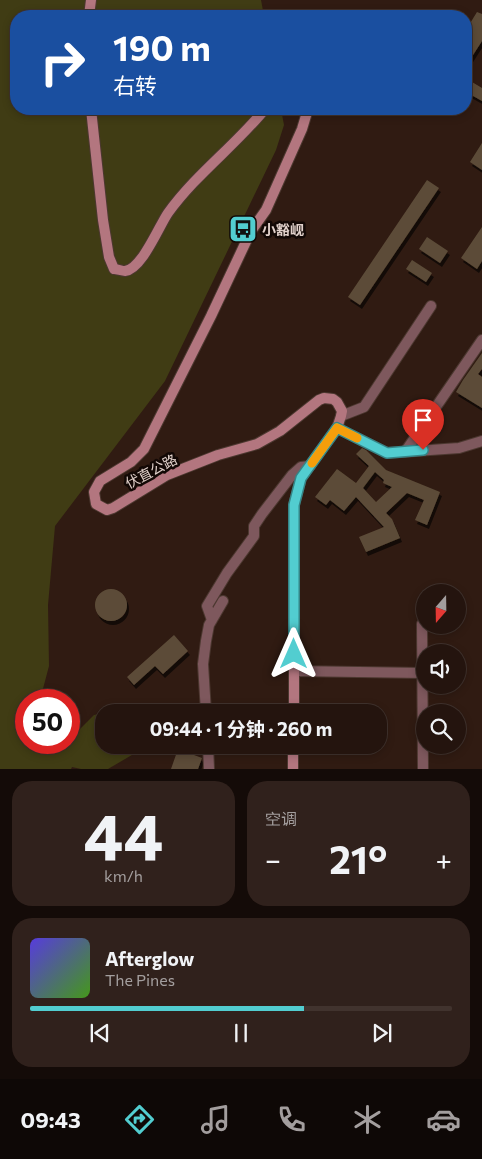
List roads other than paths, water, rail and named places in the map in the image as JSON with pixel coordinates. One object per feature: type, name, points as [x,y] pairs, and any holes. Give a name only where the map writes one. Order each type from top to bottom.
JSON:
[{"type":"main road","points":[[92,115],[109,257],[114,268],[126,271],[135,265],[144,254],[167,214],[188,188],[260,115]]},
{"type":"main road","name":"伏直公路","points":[[306,115],[302,129],[266,210],[251,231],[211,316],[144,449],[132,462],[100,481],[94,492],[96,504],[106,510],[113,508],[167,475],[218,455],[257,444],[280,431],[324,398],[333,399],[337,402],[342,411],[341,416]]},
{"type":"main road","points":[[294,704],[294,505],[301,478],[337,428],[341,416]]},
{"type":"main road","points":[[293,754],[293,769]]},
{"type":"street","points":[[341,416],[364,407],[431,306]]},
{"type":"street","points":[[405,452],[482,340]]},
{"type":"street","points":[[337,428],[387,453],[459,448],[482,441]]},
{"type":"street","points":[[212,620],[207,606],[227,573],[254,536],[254,526],[292,475],[301,467],[310,466]]},
{"type":"street","points":[[206,704],[203,664],[209,625],[223,601]]},
{"type":"street","points":[[294,671],[416,673]]},
{"type":"street","points":[[423,694],[423,769]]},
{"type":"street","points":[[208,754],[209,769]]},
{"type":"place","name":"小豁岘","points":[[243,229]]}]
